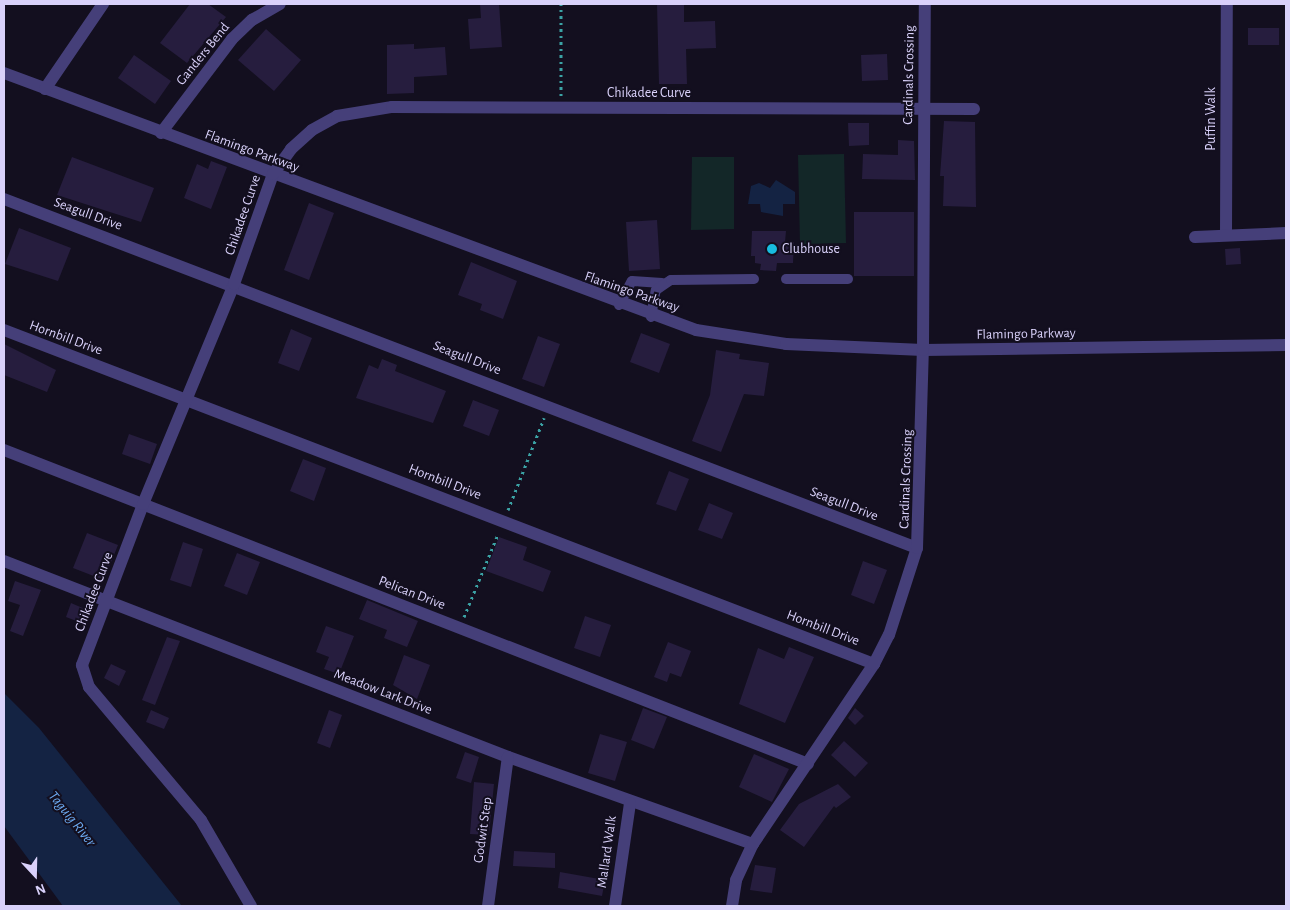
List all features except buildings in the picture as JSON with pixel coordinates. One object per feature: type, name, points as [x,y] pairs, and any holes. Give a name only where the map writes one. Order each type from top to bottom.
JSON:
[{"type":"street","points":[[45,90],[103,4]]},
{"type":"street","name":"Ganders Bend","points":[[161,133],[232,39],[252,20],[280,4]]},
{"type":"street","name":"Cardinals Crossing","points":[[732,906],[736,880],[753,844],[874,664],[900,608],[917,548],[923,350],[925,4]]},
{"type":"street","name":"Puffin Walk","points":[[1226,235],[1227,4]]},
{"type":"street","name":"Flamingo Parkway","points":[[4,73],[651,317],[754,341],[923,350],[1286,345]]},
{"type":"street","name":"Chikadee Curve","points":[[252,906],[201,820],[83,676],[82,665],[143,504],[234,284],[273,174],[312,130],[337,116],[363,109],[974,109]]},
{"type":"street","name":"Seagull Drive","points":[[4,200],[234,284],[917,548]]},
{"type":"street","points":[[1195,237],[1286,232]]},
{"type":"street","name":"Hornbill Drive","points":[[4,330],[188,399],[874,664]]},
{"type":"street","name":"Pelican Drive","points":[[4,450],[808,764]]},
{"type":"street","name":"Meadow Lark Drive","points":[[4,561],[508,757],[630,803],[753,844]]},
{"type":"street","name":"Godwit Step","points":[[488,906],[508,757]]},
{"type":"street","name":"Mallard Walk","points":[[615,906],[630,803]]},
{"type":"lane","points":[[619,304],[632,281],[662,284],[697,278],[754,279]]},
{"type":"lane","points":[[786,278],[848,279]]},
{"type":"lane","points":[[651,317],[656,290],[662,284]]},
{"type":"path","points":[[561,4],[561,108]]},
{"type":"green space","points":[[844,154],[846,243],[800,244],[798,155]]},
{"type":"green space","points":[[692,157],[734,157],[734,229],[691,230]]},
{"type":"water","points":[[776,180],[795,192],[795,204],[783,204],[783,216],[761,212],[760,204],[748,204],[751,186],[759,183],[770,188]]},
{"type":"water","name":"Taguig River","points":[[4,693],[39,728],[182,906],[63,906],[4,826]]},
{"type":"place","name":"Clubhouse","points":[[772,249]]}]
